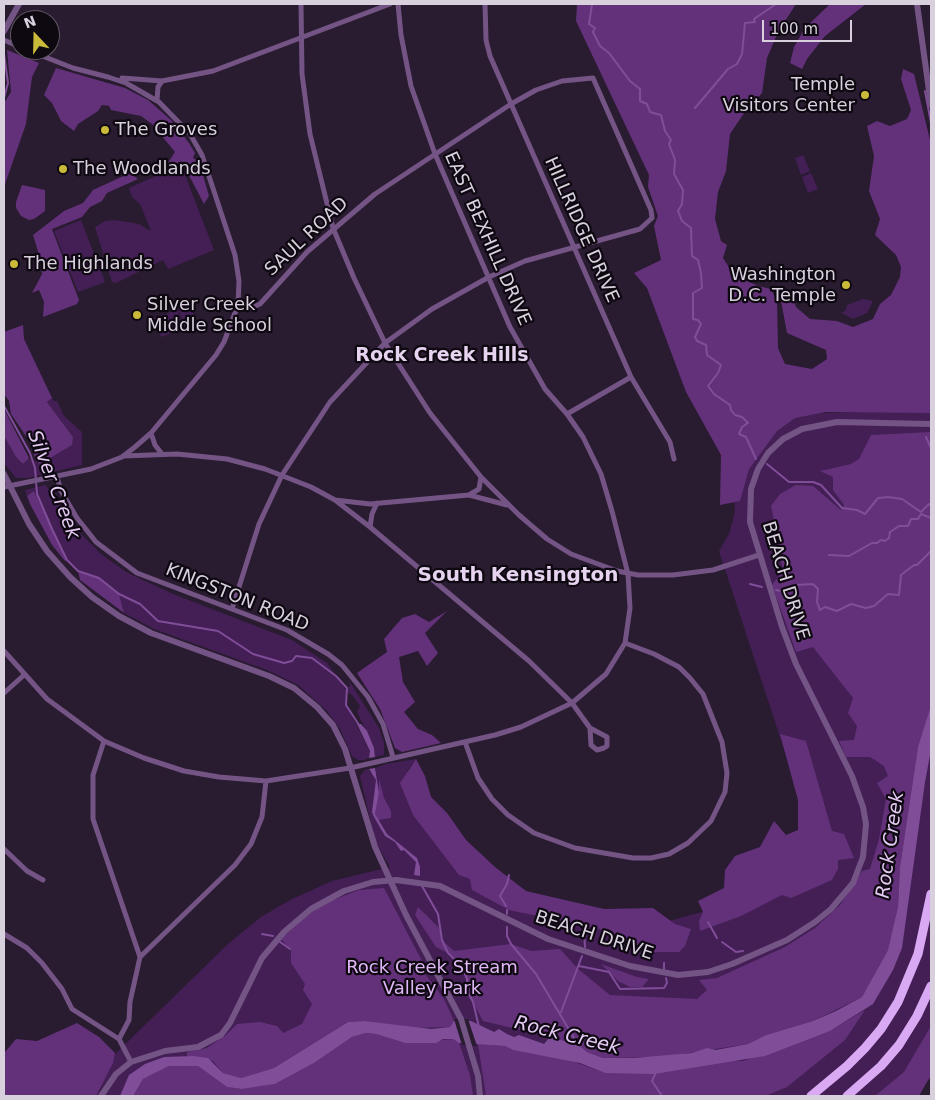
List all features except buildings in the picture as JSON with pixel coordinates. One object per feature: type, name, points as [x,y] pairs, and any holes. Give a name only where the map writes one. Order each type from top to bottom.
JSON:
[{"type":"highway","points":[[810,1096],[840,1072],[865,1048],[881,1029],[898,1002],[918,954],[931,894]]},
{"type":"highway","points":[[847,1096],[881,1066],[899,1045],[917,1016],[931,986]]},
{"type":"street","points":[[4,31],[19,4]]},
{"type":"street","points":[[301,4],[302,74],[310,134],[334,228],[354,278],[385,344],[430,413],[481,477],[508,505],[547,539],[571,554],[628,574],[673,575],[713,570],[759,555]]},
{"type":"street","points":[[105,76],[133,80],[162,81],[213,71],[390,4]]},
{"type":"street","name":"EAST BEXHILL DRIVE","points":[[4,651],[24,675],[54,705],[104,741],[144,758],[184,770],[219,777],[266,781],[350,768],[521,727],[572,703],[606,674],[625,643],[630,608],[628,574],[601,474],[583,437],[546,389],[523,352],[434,154],[411,86],[401,35],[398,4]]},
{"type":"street","name":"HILLRIDGE DRIVE","points":[[485,4],[488,48],[511,104],[631,377],[670,442],[674,459]]},
{"type":"street","points":[[917,4],[931,104]]},
{"type":"street","points":[[7,486],[91,469],[122,456],[151,433],[216,354],[224,342],[238,305],[239,281],[235,255],[202,155],[190,134],[175,116],[157,100],[126,82],[73,68],[53,60]]},
{"type":"street","name":"SAUL ROAD","points":[[238,305],[251,308],[260,304],[290,270],[334,228],[376,194],[511,104],[546,86],[562,81],[593,78],[651,210],[652,218],[640,228],[574,246]]},
{"type":"street","points":[[157,100],[158,87],[162,81]]},
{"type":"street","points":[[232,609],[260,524],[282,475],[330,402],[385,344],[432,309],[489,277],[525,262],[574,246]]},
{"type":"street","points":[[567,414],[631,377]]},
{"type":"street","name":"BEACH DRIVE","points":[[101,1096],[116,1074],[131,1062],[165,1051],[198,1047],[221,1034],[230,1023],[262,958],[284,932],[310,909],[344,891],[389,880],[406,880],[431,884],[447,889],[548,939],[630,966],[678,975],[720,969],[770,949],[802,931],[831,908],[853,883],[859,870],[866,842],[863,807],[852,776],[796,664],[759,555],[750,522],[751,489],[763,460],[783,439],[802,429],[824,423],[931,424]]},
{"type":"street","points":[[151,433],[155,445],[162,454]]},
{"type":"street","points":[[122,456],[162,454],[227,459],[282,475],[335,500],[370,526],[528,661],[572,703],[590,728],[607,737],[607,746],[597,750],[591,745],[590,728]]},
{"type":"street","points":[[4,474],[7,486],[47,550],[70,577],[92,597],[119,616],[151,633],[269,676],[294,688],[317,707],[333,725],[345,749],[368,829],[389,880],[462,1019],[471,1048],[480,1096]]},
{"type":"street","name":"KINGSTON ROAD","points":[[57,477],[61,491],[77,518],[96,542],[112,556],[146,578],[232,609],[310,642],[342,665],[368,697],[383,724],[393,757]]},
{"type":"street","points":[[469,495],[479,489],[481,477]]},
{"type":"street","points":[[335,500],[377,503],[469,495],[508,505]]},
{"type":"street","points":[[370,526],[372,514],[377,503]]},
{"type":"street","points":[[464,742],[478,778],[492,799],[508,815],[534,833],[575,848],[633,858],[651,858],[669,854],[688,844],[711,821],[725,792],[727,774],[722,742],[703,694],[690,678],[678,667],[654,654],[625,643]]},
{"type":"street","points":[[4,693],[24,675]]},
{"type":"street","points":[[104,741],[93,775],[94,819],[140,957],[130,1002],[129,1020],[119,1039]]},
{"type":"street","points":[[140,957],[235,865],[252,844],[262,817],[266,781]]},
{"type":"street","points":[[4,849],[27,871],[43,880]]},
{"type":"street","points":[[4,934],[27,948],[42,963],[62,989],[72,1009],[119,1039],[131,1062]]},
{"type":"green space","points":[[803,155],[810,171],[801,175],[795,158]]},
{"type":"green space","points":[[178,166],[182,167],[214,250],[168,269],[163,260],[116,283],[112,282],[95,227],[105,221],[115,220],[139,224],[151,231],[140,204],[132,197],[129,188]]},
{"type":"green space","points":[[811,173],[818,189],[808,193],[802,177]]},
{"type":"green space","points":[[81,220],[105,282],[78,292],[54,231]]},
{"type":"green space","points":[[863,299],[873,301],[867,313],[853,319],[841,313],[845,311],[847,305]]},
{"type":"green space","points":[[190,305],[197,323],[185,327],[178,309]]},
{"type":"green space","points":[[177,309],[184,328],[173,332],[166,314]]},
{"type":"green space","points":[[165,314],[172,333],[161,337],[154,318]]},
{"type":"green space","points":[[52,398],[54,401],[57,401],[64,416],[82,432],[82,465],[28,478],[16,478],[4,463],[4,436],[16,457],[23,464],[29,458],[40,464],[73,437],[47,402]]},
{"type":"green space","name":"Rock Creek Stream Valley Park","points":[[931,410],[931,1078],[909,1096],[72,1096],[229,943],[261,917],[290,900],[332,881],[390,867],[375,841],[360,776],[365,770],[369,769],[370,773],[376,771],[375,768],[386,764],[416,759],[407,771],[467,860],[543,900],[669,921],[702,912],[763,885],[801,832],[800,798],[719,551],[729,534],[735,512],[731,453],[787,414]]},
{"type":"green space","points":[[45,485],[55,495],[81,534],[101,554],[126,572],[173,594],[292,640],[327,663],[347,691],[350,685],[348,679],[379,728],[384,743],[384,755],[375,757],[374,748],[357,712],[360,706],[352,695],[347,692],[346,705],[370,751],[369,758],[364,760],[358,760],[352,756],[340,729],[327,711],[298,685],[267,670],[154,629],[124,613],[119,594],[99,578],[78,571],[67,560],[34,491],[27,496],[25,490]]},
{"type":"shaded area","points":[[577,4],[796,4],[778,32],[767,58],[762,93],[742,116],[730,134],[726,171],[718,192],[715,219],[721,241],[727,245],[723,258],[734,275],[758,286],[771,289],[777,301],[778,348],[785,364],[812,369],[827,359],[826,350],[787,333],[778,285],[791,292],[796,307],[810,319],[837,321],[853,327],[873,319],[880,304],[891,295],[900,277],[901,267],[896,255],[875,235],[880,219],[869,191],[874,156],[867,126],[877,121],[890,126],[907,119],[911,110],[901,79],[903,69],[914,74],[931,144],[931,413],[826,412],[795,418],[777,431],[749,469],[740,501],[720,505],[721,455],[686,392],[647,288],[634,273],[661,260],[654,226],[658,216],[648,187],[649,175],[576,21]]},
{"type":"shaded area","points":[[830,4],[866,4],[825,36],[807,59],[802,69],[790,63],[794,47],[805,28]]},
{"type":"shaded area","points":[[7,50],[10,51],[10,60],[32,60],[39,63],[32,77],[26,124],[4,187],[4,103],[11,92]]},
{"type":"shaded area","points":[[56,68],[125,88],[148,100],[171,120],[195,153],[193,158],[199,161],[209,196],[204,204],[183,164],[175,163],[166,166],[175,152],[152,124],[141,116],[111,110],[109,106],[102,105],[98,111],[78,124],[74,131],[61,121],[52,103],[44,95]]},
{"type":"shaded area","points":[[130,173],[138,179],[107,193],[102,201],[90,207],[82,217],[52,229],[79,300],[77,304],[43,317],[44,302],[39,290],[32,293],[42,274],[41,261],[33,235],[64,211],[83,203],[93,190]]},
{"type":"shaded area","points":[[22,185],[45,190],[45,211],[34,219],[29,220],[21,216],[16,208],[16,202]]},
{"type":"shaded area","points":[[23,325],[24,339],[52,398],[47,402],[73,437],[72,445],[40,464],[36,461],[30,442],[11,414],[9,401],[4,394],[4,332]]},
{"type":"shaded area","points":[[4,409],[29,458],[23,464],[16,457],[4,436]]},
{"type":"shaded area","points":[[931,432],[931,705],[918,748],[900,867],[898,907],[894,928],[888,950],[862,997],[813,1021],[766,1035],[748,1044],[663,1057],[603,1058],[587,1052],[580,1046],[558,1039],[483,1021],[467,991],[467,979],[462,967],[448,953],[436,947],[415,915],[418,907],[439,928],[442,940],[454,951],[511,944],[531,951],[560,949],[578,969],[610,995],[697,999],[707,990],[699,980],[717,978],[785,947],[815,928],[840,905],[862,871],[870,869],[879,839],[886,799],[877,783],[888,776],[884,766],[870,757],[846,757],[839,741],[854,740],[857,726],[848,713],[853,698],[813,647],[796,652],[772,585],[783,571],[779,549],[773,539],[775,525],[771,506],[780,494],[796,485],[813,486],[841,510],[844,505],[833,490],[833,477],[820,471],[851,464],[859,459],[871,435]]},
{"type":"shaded area","points":[[34,491],[67,560],[65,561],[52,545],[30,504],[27,496]]},
{"type":"shaded area","points":[[78,571],[99,578],[119,594],[124,613],[80,580]]},
{"type":"shaded area","points":[[447,611],[425,633],[438,653],[427,666],[418,651],[399,657],[403,682],[415,702],[404,712],[418,729],[432,735],[441,743],[402,752],[395,748],[380,709],[357,673],[387,652],[384,639],[402,618],[415,614],[429,622]]},
{"type":"shaded area","name":"Rock Creek","points":[[931,705],[931,750],[902,948],[893,970],[873,1004],[830,1031],[765,1056],[654,1074],[605,1073],[580,1063],[513,1050],[505,1046],[459,1043],[453,1039],[443,1039],[436,1043],[405,1043],[376,1034],[366,1033],[352,1037],[314,1063],[275,1084],[242,1089],[227,1087],[198,1066],[169,1066],[143,1079],[133,1096],[120,1096],[129,1075],[145,1064],[164,1057],[193,1056],[208,1058],[223,1073],[241,1078],[274,1068],[348,1022],[364,1021],[431,1029],[450,1027],[454,1021],[471,1021],[494,1032],[499,1029],[514,1037],[519,1035],[544,1044],[549,1038],[558,1039],[580,1046],[587,1052],[603,1058],[634,1058],[692,1053],[707,1048],[716,1050],[748,1044],[766,1035],[813,1021],[836,1011],[862,997],[888,950],[898,907],[900,867],[918,747]]},
{"type":"shaded area","points":[[357,724],[361,724],[367,731],[374,748],[375,757],[369,758],[370,751]]},
{"type":"shaded area","points":[[780,734],[806,741],[832,831],[844,834],[854,858],[838,860],[838,869],[832,880],[791,898],[782,895],[741,916],[700,931],[699,921],[703,912],[698,901],[724,888],[725,870],[735,856],[760,847],[774,821],[786,835],[798,830],[798,800]]},
{"type":"shaded area","points":[[416,759],[425,776],[431,797],[447,813],[466,840],[495,867],[526,891],[604,909],[653,908],[675,924],[691,929],[685,946],[679,952],[653,952],[635,946],[600,929],[509,910],[472,890],[470,879],[459,875],[413,815],[400,783]]},
{"type":"shaded area","points":[[375,768],[379,793],[375,814],[387,834],[417,858],[420,876],[414,875],[416,862],[404,850],[401,851],[395,842],[385,836],[374,817],[372,812],[376,780],[369,769]]},
{"type":"shaded area","points":[[379,779],[384,798],[391,811],[391,818],[378,820],[375,814],[379,793]]},
{"type":"shaded area","points":[[384,888],[422,961],[425,974],[444,999],[454,1021],[450,1027],[413,1028],[364,1021],[348,1022],[274,1068],[241,1078],[223,1073],[213,1061],[187,1056],[187,1052],[207,1048],[225,1036],[237,1024],[260,1022],[277,1026],[283,1033],[302,1024],[312,1004],[303,990],[305,984],[291,963],[291,950],[281,939],[310,913],[331,901],[359,890]]},
{"type":"shaded area","points":[[601,964],[637,977],[649,979],[642,987],[630,987],[618,981]]},
{"type":"shaded area","points":[[865,1010],[845,1040],[787,1087],[765,1096],[486,1096],[478,1044],[505,1046],[513,1050],[569,1060],[605,1073],[654,1073],[722,1061],[743,1061],[830,1031]]},
{"type":"shaded area","points":[[77,1023],[99,1037],[115,1053],[113,1063],[96,1096],[4,1096],[5,1052],[16,1039],[37,1041]]},
{"type":"shaded area","points":[[931,1026],[931,1075],[919,1096],[875,1096],[904,1072]]},
{"type":"shaded area","points":[[366,1033],[376,1034],[405,1043],[453,1039],[459,1043],[470,1075],[473,1096],[133,1096],[143,1079],[169,1066],[198,1066],[227,1087],[242,1089],[275,1084],[314,1063],[352,1037]]},
{"type":"pier","points":[[454,1019],[468,1019],[477,1046],[462,1045]]},
{"type":"waterway","points":[[592,4],[589,24],[595,28],[593,32],[600,46],[609,53],[630,81],[640,89],[640,101],[647,104],[650,112],[661,115],[665,131],[671,140],[669,144],[675,160],[674,174],[683,190],[682,204],[678,211],[682,221],[691,228],[692,256],[698,260],[701,273],[702,288],[693,293],[693,319],[698,320],[701,324],[695,337],[697,341],[706,345],[707,355],[721,365],[718,373],[708,386],[714,394],[730,405],[735,415],[742,417],[748,423],[742,427],[739,434],[746,437],[756,459]]},
{"type":"waterway","points":[[695,108],[728,69],[737,64],[742,54],[745,23],[755,22],[754,19],[776,4]]},
{"type":"waterway","name":"Silver Creek","points":[[4,54],[8,83],[4,98]]},
{"type":"waterway","points":[[925,91],[931,123]]},
{"type":"waterway","name":"Silver Creek","points":[[4,406],[30,453],[35,468],[37,494],[52,529],[67,560],[78,571],[99,578],[119,594],[140,604],[158,621],[218,631],[253,654],[284,663],[292,661],[296,656],[312,658],[336,676],[347,688],[346,705],[359,725]]},
{"type":"waterway","points":[[926,437],[931,448]]},
{"type":"waterway","points":[[767,464],[789,482],[813,482],[821,485],[842,508],[857,510],[865,514],[878,498],[902,499],[921,512],[929,504],[931,506]]},
{"type":"waterway","points":[[829,555],[849,556],[872,543],[877,543],[881,540],[885,541],[889,538],[890,532],[899,526],[908,526],[911,519],[918,519],[921,514],[931,518]]},
{"type":"waterway","points":[[776,590],[787,592],[796,585],[813,584],[818,589],[817,602],[820,610],[825,607],[837,611],[851,604],[866,608],[874,606],[888,594],[899,595],[901,575],[914,565],[917,565],[931,551]]},
{"type":"waterway","points":[[750,584],[762,587]]},
{"type":"waterway","points":[[506,906],[500,896],[507,884],[509,875]]},
{"type":"waterway","name":"Silver Creek","points":[[422,886],[438,914],[442,940],[448,953],[462,967],[467,979],[467,991],[473,1002],[479,1027]]},
{"type":"waterway","points":[[708,922],[717,938]]},
{"type":"waterway","points":[[507,927],[507,936],[511,944],[536,974],[580,1048]]},
{"type":"waterway","points":[[584,931],[585,947]]},
{"type":"waterway","points":[[262,934],[273,936]]},
{"type":"waterway","points":[[280,942],[290,949]]},
{"type":"waterway","points":[[722,942],[736,952],[743,951]]},
{"type":"waterway","points":[[561,1012],[582,956]]},
{"type":"waterway","points":[[664,963],[664,969]]},
{"type":"waterway","points":[[579,966],[609,972],[620,989],[664,988],[667,983],[666,978]]},
{"type":"waterway","points":[[656,1072],[652,1081],[662,1096]]},
{"type":"place","name":"Temple Visitors Center","points":[[865,95]]},
{"type":"place","name":"The Groves","points":[[105,130]]},
{"type":"place","name":"The Woodlands","points":[[63,169]]},
{"type":"place","name":"The Highlands","points":[[14,264]]},
{"type":"place","name":"Washington D.C. Temple","points":[[846,285]]},
{"type":"place","name":"Silver Creek Middle School","points":[[137,315]]},
{"type":"district","name":"Rock Creek Hills","points":[[442,356]]},
{"type":"district","name":"South Kensington","points":[[518,576]]}]
